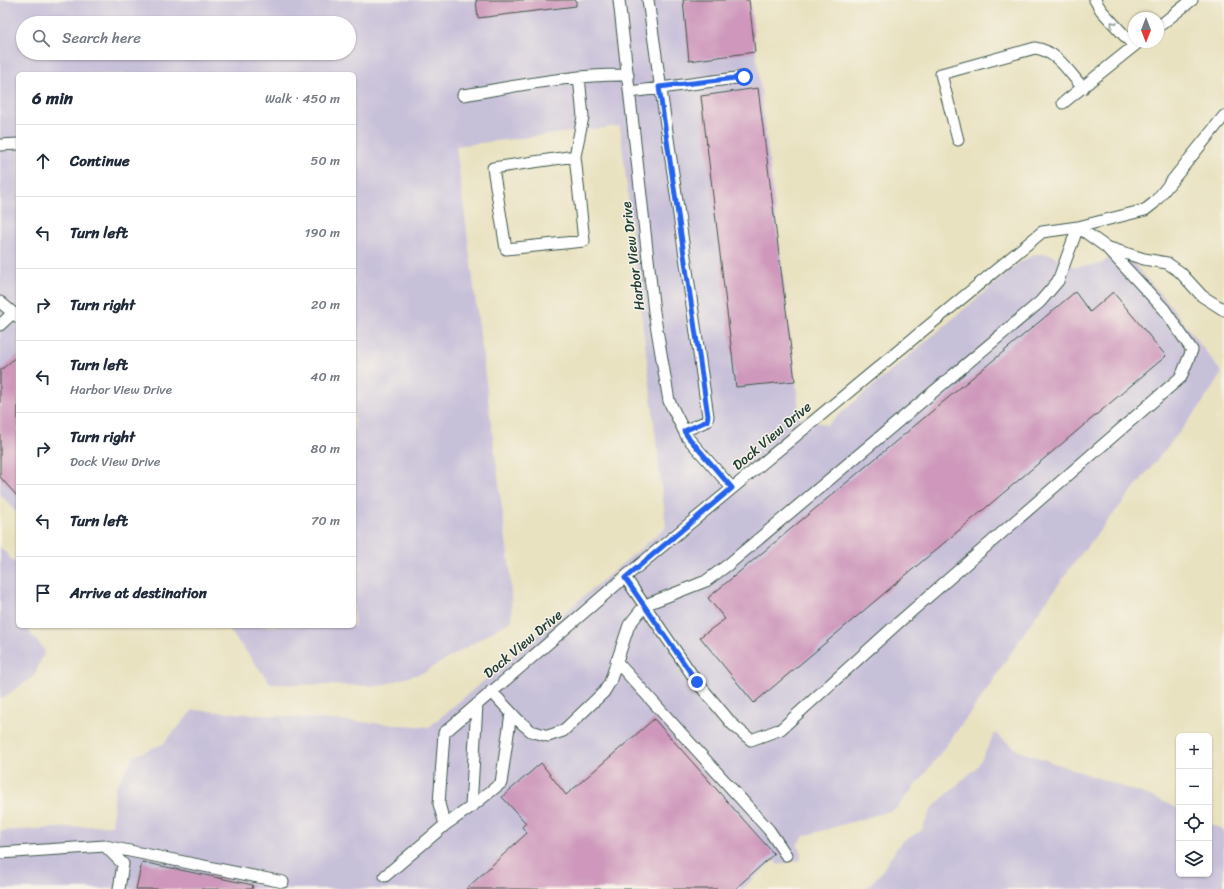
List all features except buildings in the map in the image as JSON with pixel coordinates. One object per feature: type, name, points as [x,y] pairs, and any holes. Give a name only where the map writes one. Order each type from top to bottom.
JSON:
[{"type":"street","name":"Harbor View Drive","points":[[619,0],[660,349],[668,401],[688,437],[732,488]]},
{"type":"street","points":[[648,0],[659,87],[708,416],[707,421],[684,431]]},
{"type":"street","points":[[1096,0],[1101,10],[1128,36]]},
{"type":"street","points":[[1164,22],[1192,0]]},
{"type":"street","points":[[958,140],[941,74],[1035,48],[1045,49],[1055,56],[1083,88]]},
{"type":"street","points":[[1063,104],[1132,48]]},
{"type":"street","points":[[464,95],[579,77],[604,74],[628,75]]},
{"type":"street","points":[[575,156],[493,168],[506,249],[584,241],[575,156],[583,117],[579,77]]},
{"type":"street","points":[[630,92],[744,77]]},
{"type":"street","name":"Dock View Drive","points":[[445,825],[439,804],[444,733],[491,691],[732,488],[1042,232],[1078,227],[1145,210],[1154,203],[1224,116]]},
{"type":"street","points":[[0,145],[16,144]]},
{"type":"street","points":[[491,691],[511,713],[531,731],[548,736],[564,731],[604,692],[610,682],[629,625],[645,605],[706,581],[729,564],[1040,302],[1058,281],[1078,227],[1106,247],[1164,309],[1192,350],[1181,377],[898,623],[781,729],[751,740],[732,724],[697,682],[645,605],[625,578]]},
{"type":"street","points":[[1106,247],[1144,259],[1167,263],[1180,272],[1202,296],[1224,310]]},
{"type":"street","points":[[0,302],[15,315],[0,325]]},
{"type":"street","points":[[616,661],[769,830],[786,855]]},
{"type":"street","points":[[471,807],[476,704]]},
{"type":"street","points":[[385,876],[445,825],[501,783],[511,713]]},
{"type":"street","points":[[0,853],[105,846],[283,882]]},
{"type":"street","points":[[105,846],[122,864],[119,889]]},
{"type":"shaded area","points":[[0,0],[750,0],[800,417],[827,425],[1019,263],[1035,254],[1049,254],[1075,267],[1101,264],[1121,250],[1168,302],[1222,373],[1199,408],[1077,559],[1030,624],[984,694],[925,774],[896,809],[804,836],[797,845],[801,850],[801,860],[778,865],[774,860],[742,889],[0,889],[0,831],[112,825],[115,788],[134,756],[163,744],[193,710],[429,727],[666,527],[620,126],[456,146],[510,571],[512,620],[425,672],[379,686],[271,684],[228,628],[356,628],[356,72],[16,72],[16,512],[0,494]]},
{"type":"shaded area","points":[[0,547],[16,564],[16,628],[27,628],[45,651],[34,676],[0,700]]},
{"type":"shaded area","points":[[995,733],[1019,751],[1150,796],[1176,808],[1176,877],[1212,877],[1212,824],[1224,830],[1224,889],[865,889],[879,875],[901,842],[921,831],[932,808],[978,766]]},
{"type":"route","points":[[697,682],[664,632],[625,578],[732,488],[715,470],[684,431],[707,421],[708,416],[659,87],[744,77]]}]
